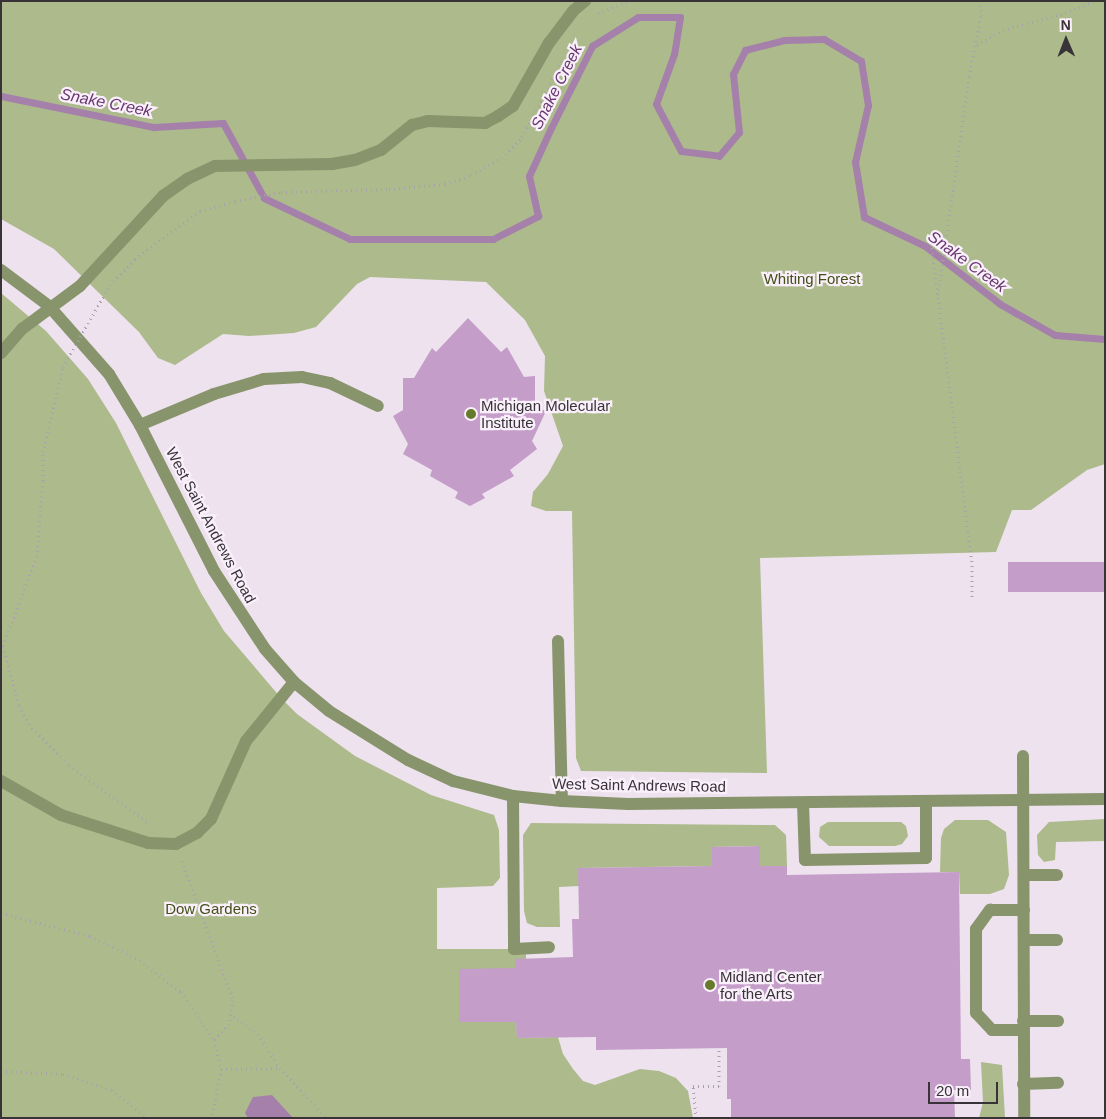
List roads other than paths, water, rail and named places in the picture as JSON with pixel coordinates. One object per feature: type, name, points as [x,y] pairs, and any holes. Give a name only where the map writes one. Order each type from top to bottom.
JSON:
[{"type":"street","points":[[1,353],[22,329],[49,306],[80,286],[163,196],[208,169],[231,165],[300,164],[355,160],[381,150],[412,124],[428,121],[485,123],[498,116],[513,106],[549,43],[573,11],[585,1]]},
{"type":"street","name":"West Saint Andrews Road","points":[[1,270],[49,306],[109,374],[140,425],[237,611],[265,650],[294,682],[328,711],[408,760],[453,781],[513,796],[562,801],[628,804],[1105,799]]},
{"type":"street","points":[[140,425],[214,394],[264,379],[302,377],[330,384],[378,406]]},
{"type":"street","points":[[558,641],[562,801]]},
{"type":"street","points":[[1,781],[61,815],[148,843],[176,844],[198,833],[211,820],[246,740],[294,682]]},
{"type":"street","points":[[1023,756],[1024,1118]]},
{"type":"street","points":[[513,796],[514,949],[549,947]]},
{"type":"street","points":[[803,802],[805,860],[926,858],[926,801]]},
{"type":"street","points":[[1024,876],[1057,875]]},
{"type":"street","points":[[1024,910],[990,910],[976,929],[976,1013],[992,1030],[1058,1021]]},
{"type":"street","points":[[1024,940],[1057,940]]},
{"type":"street","points":[[1024,1084],[1058,1084]]},
{"type":"waterway","name":"Snake Creek","points":[[1,96],[154,127],[223,123],[264,198],[350,239],[493,239],[538,216],[529,176],[592,46],[638,17],[680,17],[674,54],[656,104],[681,151],[719,156],[739,132],[733,74],[745,50],[784,40],[824,39],[861,61],[868,105],[855,162],[864,217],[925,246],[1000,304],[1055,335],[1105,339]]},
{"type":"place","name":"Michigan Molecular Institute","points":[[471,414]]},
{"type":"place","name":"Midland Center for the Arts","points":[[710,985]]},
{"type":"park label","name":"Whiting Forest","points":[[812,279]]},
{"type":"park label","name":"Dow Gardens","points":[[211,909]]}]
